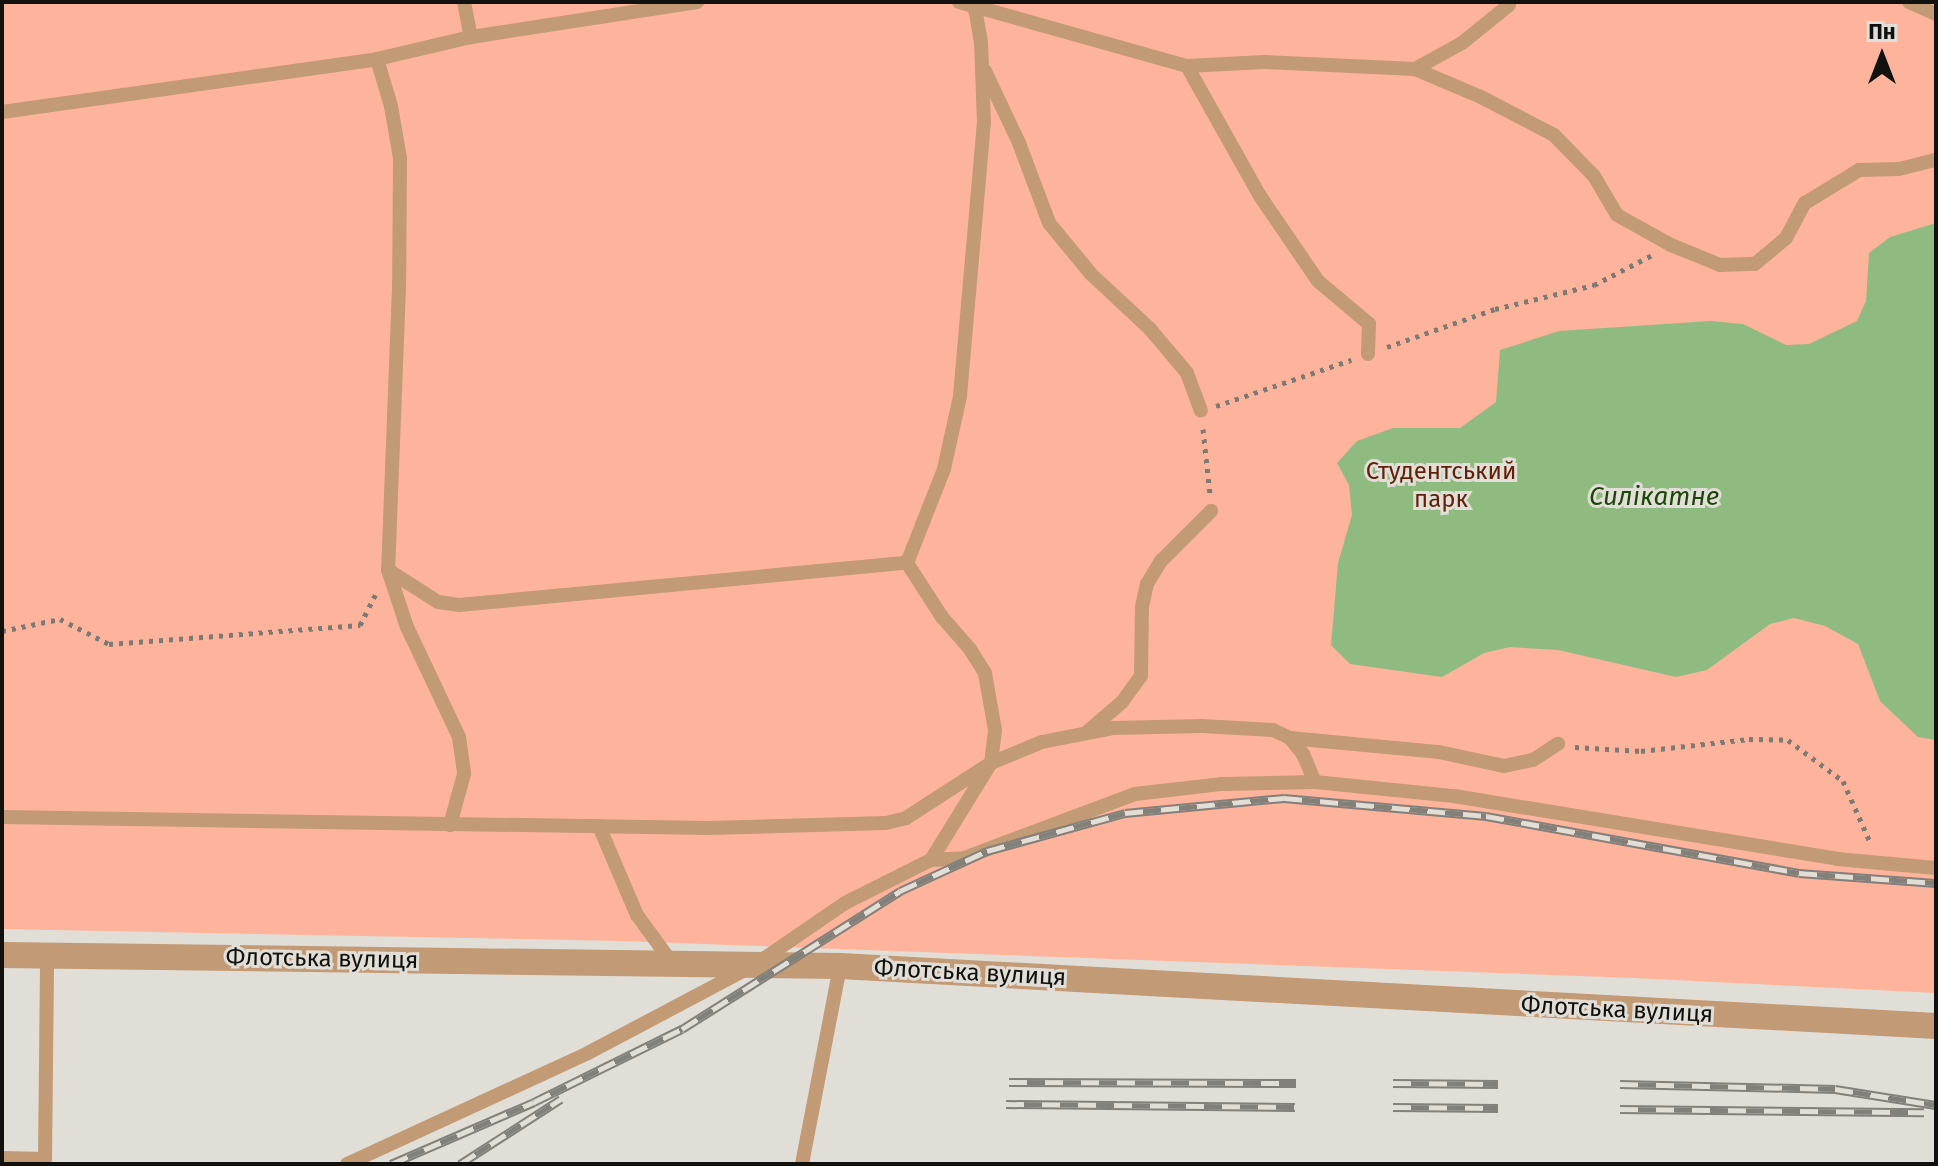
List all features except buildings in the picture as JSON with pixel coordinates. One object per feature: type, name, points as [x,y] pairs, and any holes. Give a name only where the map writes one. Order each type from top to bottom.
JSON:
[{"type":"street","name":"Флотська вулиця","points":[[2,955],[840,966],[1936,1026]]},
{"type":"lane","points":[[464,2],[471,37]]},
{"type":"lane","points":[[2,112],[377,59],[471,37],[697,2]]},
{"type":"lane","points":[[1909,2],[1936,14]]},
{"type":"lane","points":[[907,563],[944,469],[960,396],[984,123],[981,64],[966,3],[1187,66],[1264,62],[1415,69],[1481,97],[1554,135],[1594,176],[1617,215],[1671,245],[1720,265],[1755,264],[1786,238],[1805,203],[1859,170],[1899,169],[1936,160]]},
{"type":"lane","points":[[1415,69],[1462,43],[1515,3]]},
{"type":"lane","points":[[377,59],[391,106],[400,158],[399,287],[388,570],[407,627],[459,737],[464,774],[450,825]]},
{"type":"lane","points":[[981,64],[1019,143],[1049,223],[1091,274],[1150,329],[1187,373],[1201,411]]},
{"type":"lane","points":[[1187,66],[1260,196],[1318,281],[1369,324],[1368,354]]},
{"type":"lane","points":[[1084,734],[1122,702],[1141,676],[1142,607],[1147,584],[1161,561],[1211,511]]},
{"type":"lane","points":[[388,570],[438,602],[459,605],[907,563]]},
{"type":"lane","points":[[907,563],[942,617],[970,649],[985,673],[995,730],[991,763],[931,860]]},
{"type":"lane","points":[[2,817],[450,825],[886,823],[906,818],[991,763],[1042,742],[1113,728],[1202,726],[1273,730],[1290,738],[1439,752],[1504,766],[1533,760],[1558,744]]},
{"type":"lane","points":[[1290,738],[1303,754],[1315,782]]},
{"type":"lane","points":[[347,1164],[588,1053],[756,964],[845,903],[931,860],[964,858],[1135,794],[1222,784],[1315,782],[1454,796],[1880,865],[1936,868]]},
{"type":"lane","points":[[599,826],[637,915],[672,963]]},
{"type":"lane","points":[[2,1158],[50,1161],[47,956]]},
{"type":"lane","points":[[802,1164],[840,966]]},
{"type":"path","points":[[1211,511],[1201,411],[1495,309],[1594,285],[1671,245]]},
{"type":"path","points":[[2,631],[60,619],[109,644],[360,625],[388,570]]},
{"type":"path","points":[[1558,744],[1598,751],[1641,751],[1749,739],[1788,740],[1843,781],[1880,865]]},
{"type":"green space","name":"Студентський парк","points":[[2,2],[1936,2],[1936,993],[1633,978],[621,941],[2,929]]},
{"type":"water","name":"Силікатне","points":[[1936,223],[1936,740],[1918,737],[1880,701],[1858,644],[1825,626],[1794,618],[1770,624],[1707,670],[1676,677],[1558,650],[1510,647],[1484,653],[1442,677],[1350,664],[1331,645],[1338,563],[1352,515],[1349,485],[1337,463],[1357,441],[1393,428],[1460,428],[1496,402],[1500,350],[1559,331],[1710,321],[1743,324],[1786,345],[1809,344],[1857,321],[1866,301],[1869,253],[1890,237]]},
{"type":"railway","points":[[391,1164],[534,1102],[682,1029],[900,891],[987,851],[1125,813],[1284,798],[1486,816],[1799,873],[1936,883]]},
{"type":"railway","points":[[1009,1082],[1296,1083]]},
{"type":"railway","points":[[1393,1083],[1498,1084]]},
{"type":"railway","points":[[1620,1084],[1835,1089],[1936,1105]]},
{"type":"railway","points":[[460,1164],[561,1099]]},
{"type":"railway","points":[[1006,1104],[1295,1107]]},
{"type":"railway","points":[[1393,1107],[1498,1108]]},
{"type":"railway","points":[[1620,1109],[1924,1112]]}]
